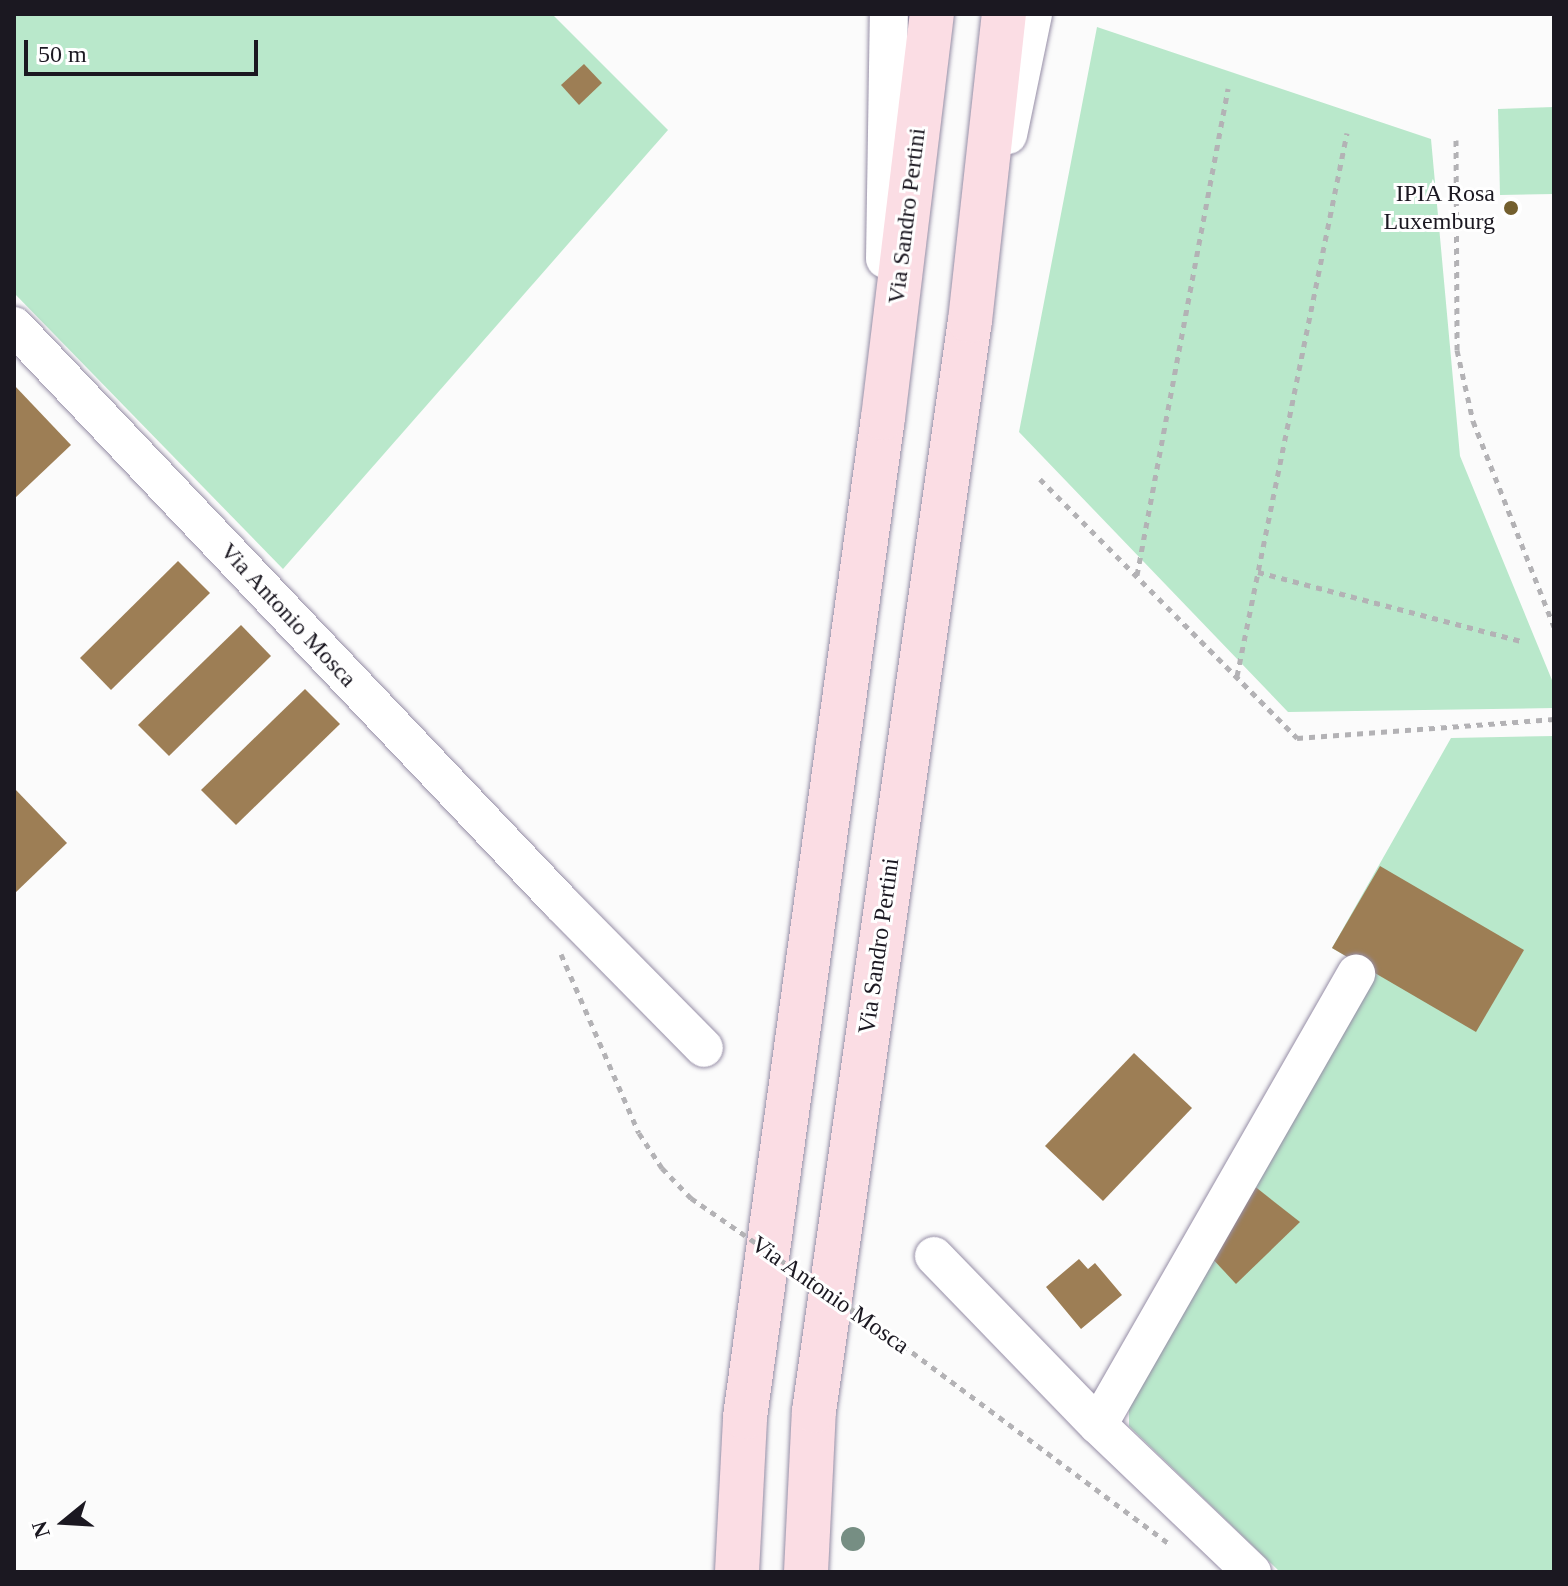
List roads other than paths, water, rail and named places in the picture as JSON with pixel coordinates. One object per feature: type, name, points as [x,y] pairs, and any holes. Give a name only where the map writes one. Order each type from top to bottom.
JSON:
[{"type":"main road","name":"Via Sandro Pertini","points":[[737,1572],[745,1417],[883,418],[932,14]]},
{"type":"main road","name":"Via Sandro Pertini","points":[[806,1572],[814,1411],[970,321],[1004,14]]},
{"type":"street","name":"Via Sandro Pertini","points":[[883,418],[889,14]]},
{"type":"street","name":"Via Sandro Pertini","points":[[970,321],[1033,14]]},
{"type":"street","name":"Via Antonio Mosca","points":[[14,326],[562,904],[704,1048]]},
{"type":"street","points":[[1098,1425],[1356,974]]},
{"type":"street","points":[[934,1256],[1098,1425],[1252,1572]]},
{"type":"place","name":"IPIA Rosa Luxemburg","points":[[1511,208]]}]
